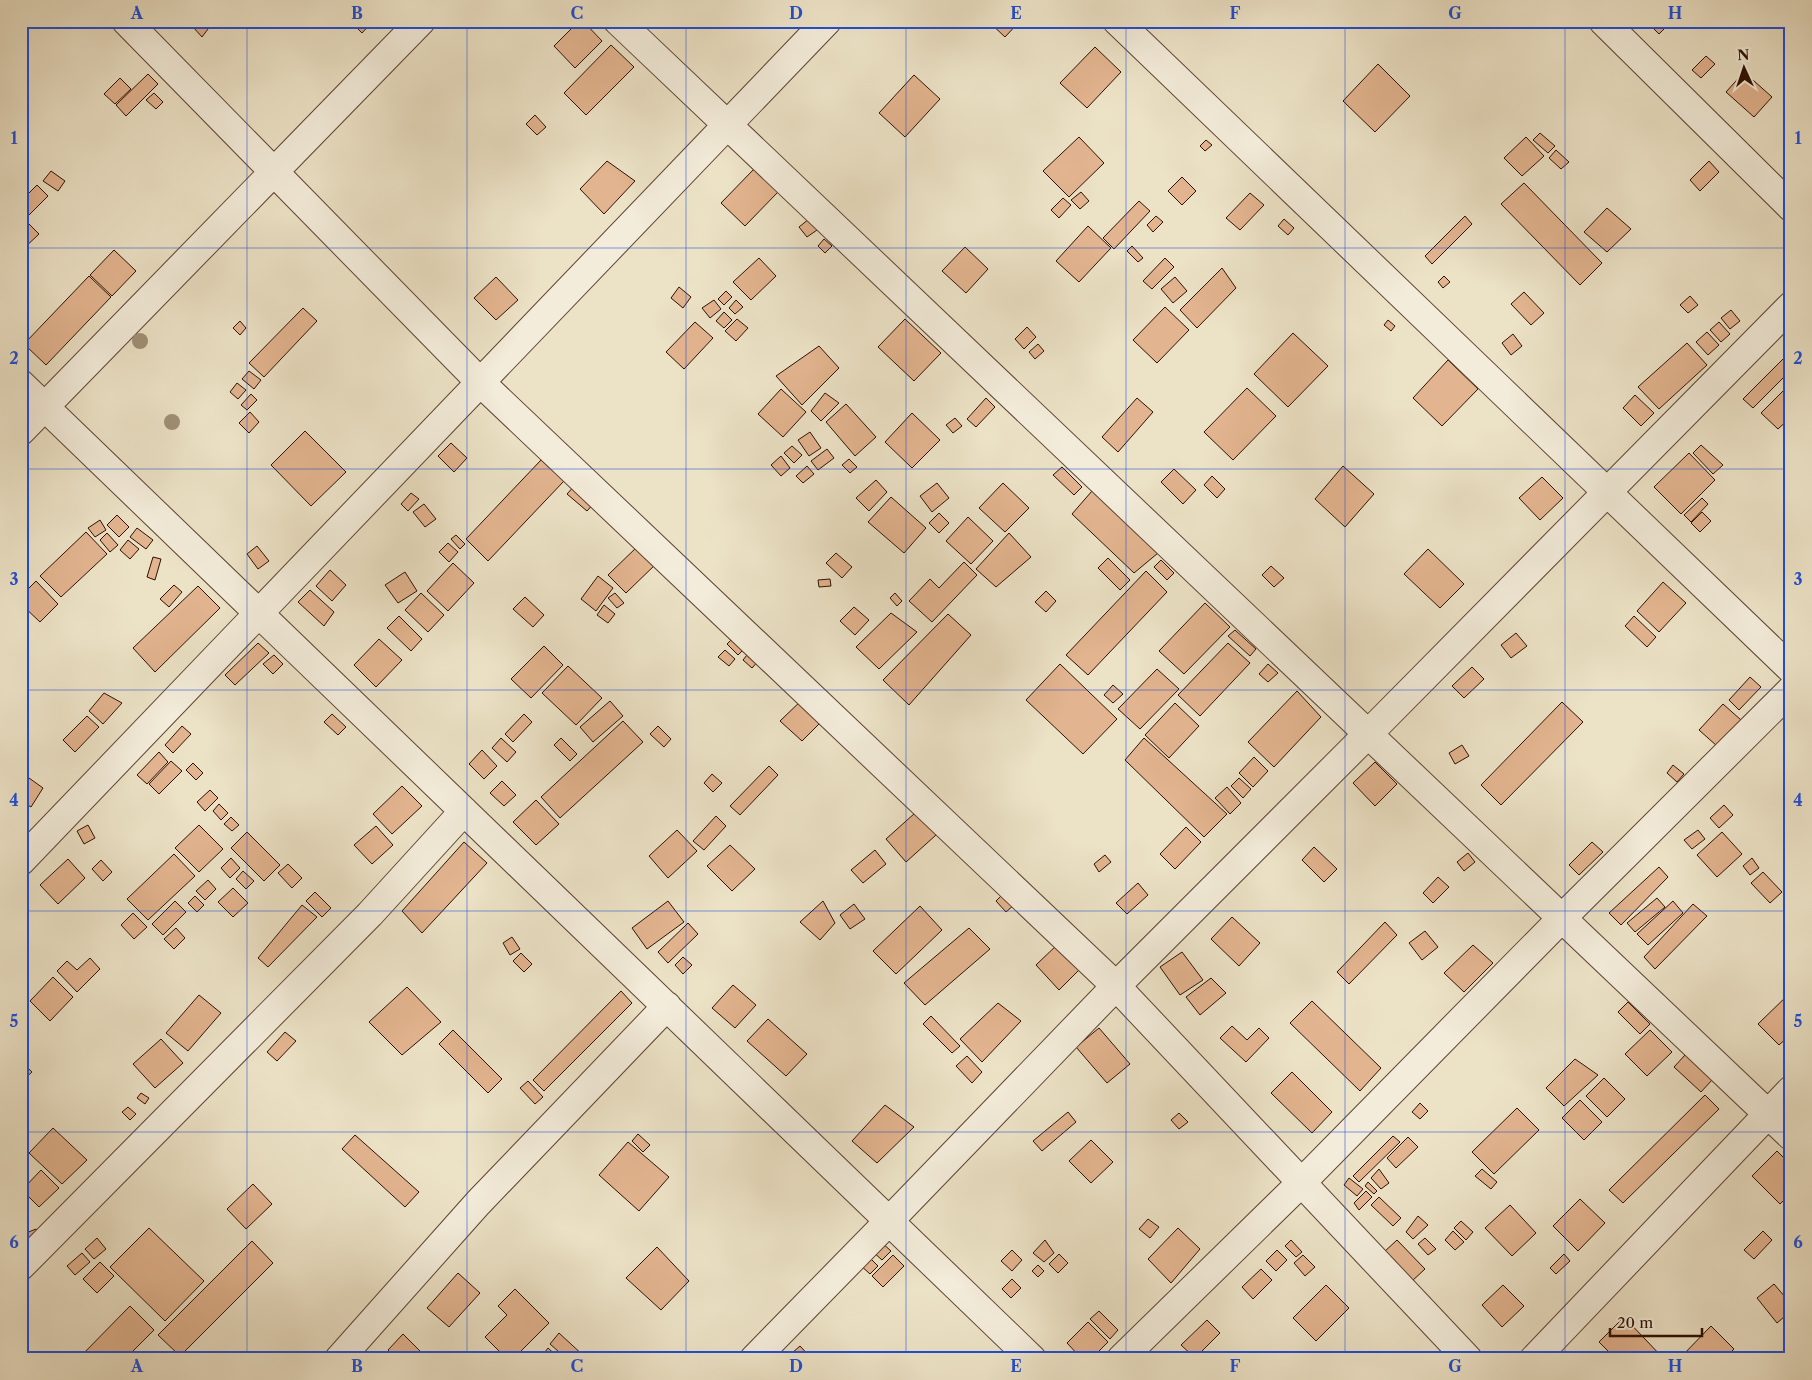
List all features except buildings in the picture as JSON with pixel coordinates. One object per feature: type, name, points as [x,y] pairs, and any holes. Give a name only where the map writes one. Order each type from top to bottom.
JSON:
[{"type":"street","points":[[126,21],[480,382],[1116,986],[1468,1359]]},
{"type":"street","points":[[21,431],[421,21]]},
{"type":"street","points":[[618,21],[1791,1136]]},
{"type":"street","points":[[21,861],[826,21]]},
{"type":"street","points":[[1117,21],[1791,669]]},
{"type":"street","points":[[1603,21],[1791,207]]},
{"type":"street","points":[[754,1359],[1116,986],[1791,306]]},
{"type":"street","points":[[21,384],[1032,1359]]},
{"type":"street","points":[[1120,1359],[1302,1182],[1562,918],[1791,690]]},
{"type":"street","points":[[21,1266],[370,914],[464,811]]},
{"type":"street","points":[[339,1359],[478,1203],[667,1006]]},
{"type":"street","points":[[1534,1359],[1791,1090]]}]
